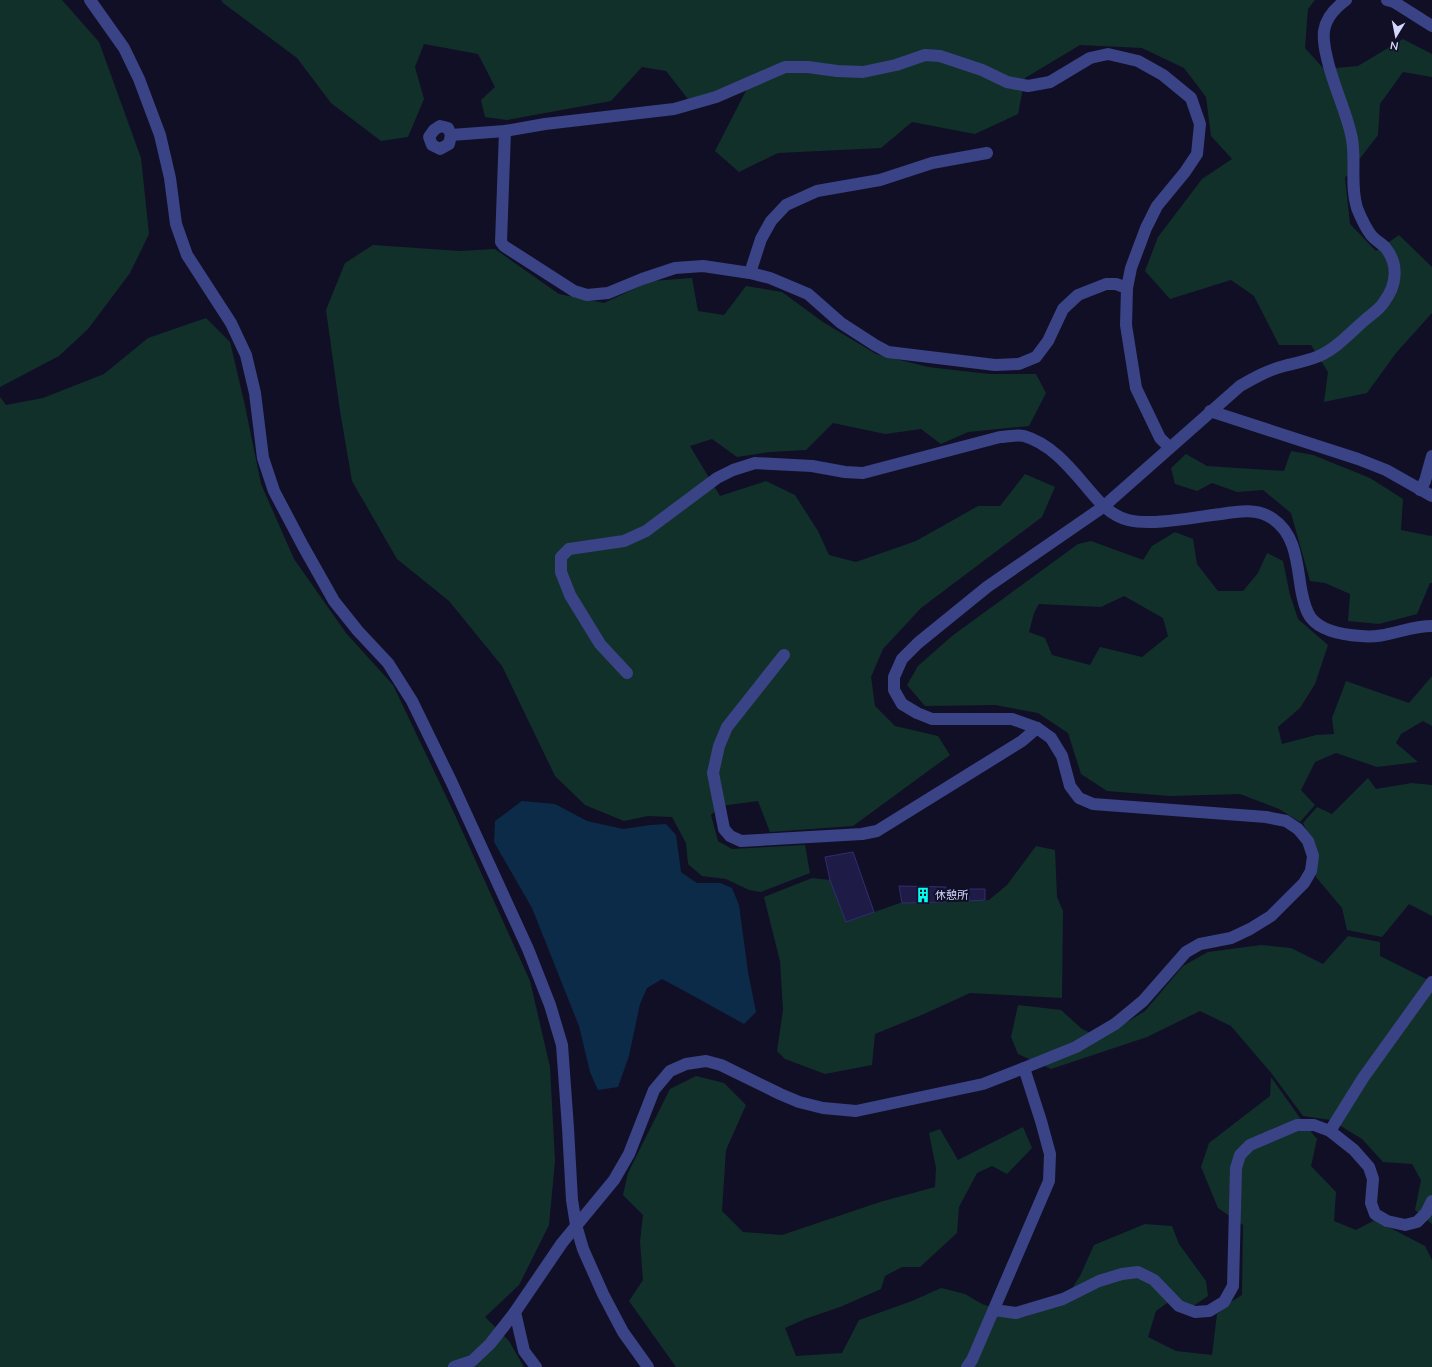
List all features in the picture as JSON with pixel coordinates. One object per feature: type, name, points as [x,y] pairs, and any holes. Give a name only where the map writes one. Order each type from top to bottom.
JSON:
[{"type":"street","points":[[90,0],[124,48],[160,135],[170,178],[176,224],[187,255],[231,323],[246,355],[255,393],[263,458],[274,491],[334,601],[358,631],[388,663],[412,701],[452,781],[528,949],[550,1005],[562,1045],[572,1200],[576,1225],[583,1249],[603,1294],[623,1332],[648,1367]]},
{"type":"street","points":[[454,1367],[472,1361],[490,1344],[515,1312],[537,1277],[576,1225],[614,1180],[629,1154],[654,1090],[670,1071],[686,1064],[706,1061],[721,1065],[799,1102],[823,1108],[856,1111],[983,1084],[1076,1047],[1115,1024],[1143,1001],[1186,952],[1200,944],[1230,938],[1250,929],[1271,916],[1304,883],[1311,871],[1313,856],[1308,841],[1298,829],[1286,821],[1266,816],[1093,804],[1079,798],[1070,786],[1062,756],[1051,738],[1037,728],[1012,719],[932,719],[917,713],[902,704],[894,690],[894,677],[902,659],[918,643],[987,587],[1103,506],[1240,386],[1257,376],[1283,366],[1304,362],[1335,347],[1384,303],[1392,288],[1396,272],[1393,258],[1384,246],[1372,236],[1362,222],[1353,189],[1354,151],[1350,128],[1330,71],[1325,49],[1324,32],[1328,18],[1337,7],[1346,0]]},
{"type":"street","points":[[1387,0],[1394,2],[1432,26]]},
{"type":"street","points":[[451,135],[505,132],[545,124],[674,109],[716,98],[785,67],[808,66],[837,71],[863,72],[896,65],[925,55],[940,56],[982,70],[1007,82],[1028,86],[1050,82],[1090,58],[1108,54],[1138,61],[1163,74],[1191,98],[1200,124],[1197,154],[1185,172],[1157,206],[1146,228],[1131,268],[1127,288],[1126,325],[1136,388],[1160,438],[1169,447]]},
{"type":"street","points":[[505,132],[501,242],[504,246],[574,291],[587,295],[608,292],[675,268],[703,266],[750,273],[770,278],[808,294],[841,323],[888,352],[995,365],[1019,364],[1036,357],[1048,340],[1063,309],[1078,295],[1106,284],[1116,284],[1127,288]]},
{"type":"street","points":[[750,273],[761,239],[771,221],[786,205],[817,191],[880,180],[932,163],[987,153]]},
{"type":"street","points":[[1210,411],[1358,459],[1386,470],[1432,496]]},
{"type":"street","points":[[627,673],[600,644],[570,595],[561,572],[561,557],[569,549],[624,541],[646,531],[717,478],[733,470],[755,463],[812,466],[845,472],[863,473],[1000,437],[1022,436],[1044,444],[1074,472],[1103,506],[1111,513],[1128,520],[1151,522],[1241,511],[1256,511],[1273,518],[1285,529],[1294,547],[1304,604],[1311,618],[1321,626],[1335,632],[1362,636],[1381,636],[1414,627],[1432,626]]},
{"type":"street","points":[[1420,490],[1425,481],[1432,456]]},
{"type":"street","points":[[784,655],[728,727],[718,746],[713,773],[724,829],[730,836],[741,840],[862,834],[877,831],[1022,741],[1037,728]]},
{"type":"street","points":[[1330,1131],[1363,1078],[1432,982]]},
{"type":"street","points":[[967,1367],[972,1360],[1049,1181],[1050,1154],[1024,1068]]},
{"type":"street","points":[[994,1310],[1016,1313],[1063,1299],[1099,1281],[1122,1274],[1138,1272],[1154,1280],[1179,1306],[1195,1312],[1209,1311],[1224,1302],[1233,1286],[1236,1168],[1240,1155],[1250,1145],[1296,1125],[1314,1125],[1330,1131],[1354,1150],[1369,1167],[1373,1179],[1371,1203],[1375,1214],[1387,1221],[1405,1225],[1417,1222],[1426,1213],[1432,1201]]},
{"type":"street","points":[[515,1312],[524,1351],[536,1367]]},
{"type":"green space","points":[[0,0],[62,0],[99,42],[141,158],[149,234],[130,273],[88,329],[59,356],[0,387]]},
{"type":"green space","points":[[221,0],[1315,0],[1308,9],[1305,48],[1324,69],[1358,66],[1403,39],[1432,54],[1432,77],[1403,72],[1380,104],[1378,135],[1345,178],[1350,224],[1376,251],[1399,235],[1432,267],[1432,313],[1396,353],[1367,393],[1324,402],[1328,372],[1311,345],[1279,345],[1254,296],[1231,280],[1170,299],[1145,271],[1158,237],[1202,179],[1232,159],[1211,136],[1206,97],[1184,68],[1142,48],[1080,45],[1025,78],[1018,114],[975,134],[912,122],[881,148],[778,153],[739,172],[715,151],[753,77],[720,91],[688,99],[666,71],[642,67],[611,101],[507,120],[485,117],[481,100],[495,87],[478,54],[424,44],[415,67],[424,99],[408,137],[381,141],[331,103],[297,58]]},
{"type":"green space","points":[[373,245],[460,251],[495,249],[559,294],[604,303],[651,281],[692,278],[698,311],[724,315],[746,286],[782,292],[823,322],[876,354],[928,367],[989,374],[1036,374],[1046,393],[1029,426],[968,432],[941,444],[921,429],[885,434],[833,423],[806,450],[770,452],[737,457],[712,439],[690,446],[720,496],[766,481],[795,495],[818,531],[829,555],[856,562],[916,541],[978,506],[1000,506],[1025,474],[1055,487],[1042,517],[921,608],[883,649],[871,677],[875,706],[895,726],[938,736],[950,755],[853,826],[770,832],[758,801],[720,806],[711,815],[718,841],[732,849],[805,845],[810,873],[761,892],[749,890],[726,879],[702,876],[688,864],[686,843],[672,817],[648,816],[624,821],[585,805],[555,776],[502,666],[449,601],[397,559],[352,481],[340,411],[326,310],[345,263]]},
{"type":"green space","points":[[206,318],[230,342],[261,484],[294,559],[346,633],[393,685],[455,815],[530,981],[550,1067],[555,1161],[549,1225],[519,1285],[485,1317],[509,1341],[524,1367],[0,1367],[0,397],[6,405],[43,398],[104,374],[148,338]]},
{"type":"green space","points":[[1291,451],[1313,455],[1370,478],[1403,499],[1401,530],[1432,535],[1432,583],[1430,583],[1417,614],[1379,624],[1348,621],[1350,594],[1325,583],[1310,581],[1291,513],[1263,490],[1237,492],[1212,483],[1197,491],[1175,484],[1171,468],[1186,454],[1207,466],[1284,471]]},
{"type":"green space","points":[[1175,532],[1193,539],[1197,564],[1218,591],[1243,591],[1258,573],[1267,553],[1283,561],[1290,595],[1298,619],[1328,645],[1315,684],[1300,708],[1278,727],[1282,744],[1316,735],[1334,734],[1332,718],[1346,681],[1409,703],[1432,676],[1432,726],[1423,721],[1401,734],[1396,743],[1418,762],[1377,767],[1336,753],[1315,762],[1301,790],[1315,805],[1300,822],[1279,809],[1240,794],[1170,796],[1107,791],[1081,774],[1068,733],[1038,713],[995,705],[925,706],[907,685],[918,666],[952,636],[1078,544],[1091,541],[1143,560],[1152,546]],"holes":[[[1124,596],[1163,618],[1168,636],[1142,657],[1100,647],[1090,665],[1052,655],[1045,638],[1029,632],[1034,613],[1039,604],[1101,607]]]},
{"type":"green space","points":[[1368,778],[1376,789],[1412,783],[1432,785],[1432,916],[1409,904],[1382,937],[1347,930],[1342,908],[1316,877],[1317,852],[1303,823],[1317,807],[1332,814]]},
{"type":"green space","points":[[1036,846],[1055,850],[1057,897],[1063,911],[1062,998],[970,993],[875,1034],[872,1065],[825,1074],[785,1059],[777,1051],[783,1010],[780,961],[764,897],[812,878],[830,880],[846,922],[900,903],[989,900],[1007,885]]},
{"type":"green space","points":[[1348,936],[1380,942],[1380,956],[1432,982],[1432,1224],[1415,1210],[1421,1180],[1412,1164],[1383,1162],[1362,1139],[1331,1120],[1303,1116],[1272,1074],[1231,1026],[1200,1011],[1147,1037],[1051,1069],[1018,1054],[1011,1037],[1018,1005],[1061,1010],[1082,1029],[1101,1038],[1145,1011],[1183,966],[1208,952],[1261,945],[1291,948],[1323,964]]},
{"type":"green space","points":[[696,1076],[724,1083],[746,1105],[726,1150],[722,1211],[743,1232],[782,1235],[880,1202],[935,1187],[936,1168],[929,1133],[940,1129],[958,1160],[1023,1127],[1032,1148],[1007,1174],[992,1166],[977,1173],[959,1207],[957,1233],[920,1267],[902,1267],[885,1276],[881,1289],[840,1307],[805,1319],[785,1328],[796,1356],[842,1353],[859,1320],[912,1301],[941,1288],[965,1294],[982,1304],[1025,1317],[1062,1304],[1080,1276],[1094,1245],[1145,1224],[1172,1226],[1179,1244],[1206,1281],[1208,1296],[1192,1307],[1174,1298],[1156,1311],[1148,1337],[1176,1351],[1212,1355],[1217,1314],[1229,1303],[1242,1295],[1243,1225],[1218,1208],[1201,1167],[1209,1143],[1270,1096],[1271,1077],[1317,1139],[1311,1166],[1336,1192],[1334,1221],[1356,1230],[1375,1220],[1425,1246],[1432,1260],[1432,1367],[676,1367],[629,1301],[643,1280],[640,1242],[643,1215],[623,1195],[628,1173],[670,1089]]},
{"type":"water","points":[[522,801],[555,804],[587,821],[623,829],[666,824],[676,835],[681,872],[697,883],[720,883],[732,888],[739,905],[748,972],[756,1012],[744,1024],[662,979],[647,988],[640,1004],[629,1056],[618,1087],[598,1090],[590,1072],[579,1026],[532,908],[494,842],[495,821]]},
{"type":"building","points":[[853,852],[874,912],[846,922],[830,880],[825,857]]},
{"type":"building","name":"休憩所","points":[[899,886],[946,887],[947,902],[902,903]]},
{"type":"building","points":[[968,889],[985,889],[985,900],[969,901]]},
{"type":"place","name":"休憩所","points":[[923,895]]}]
